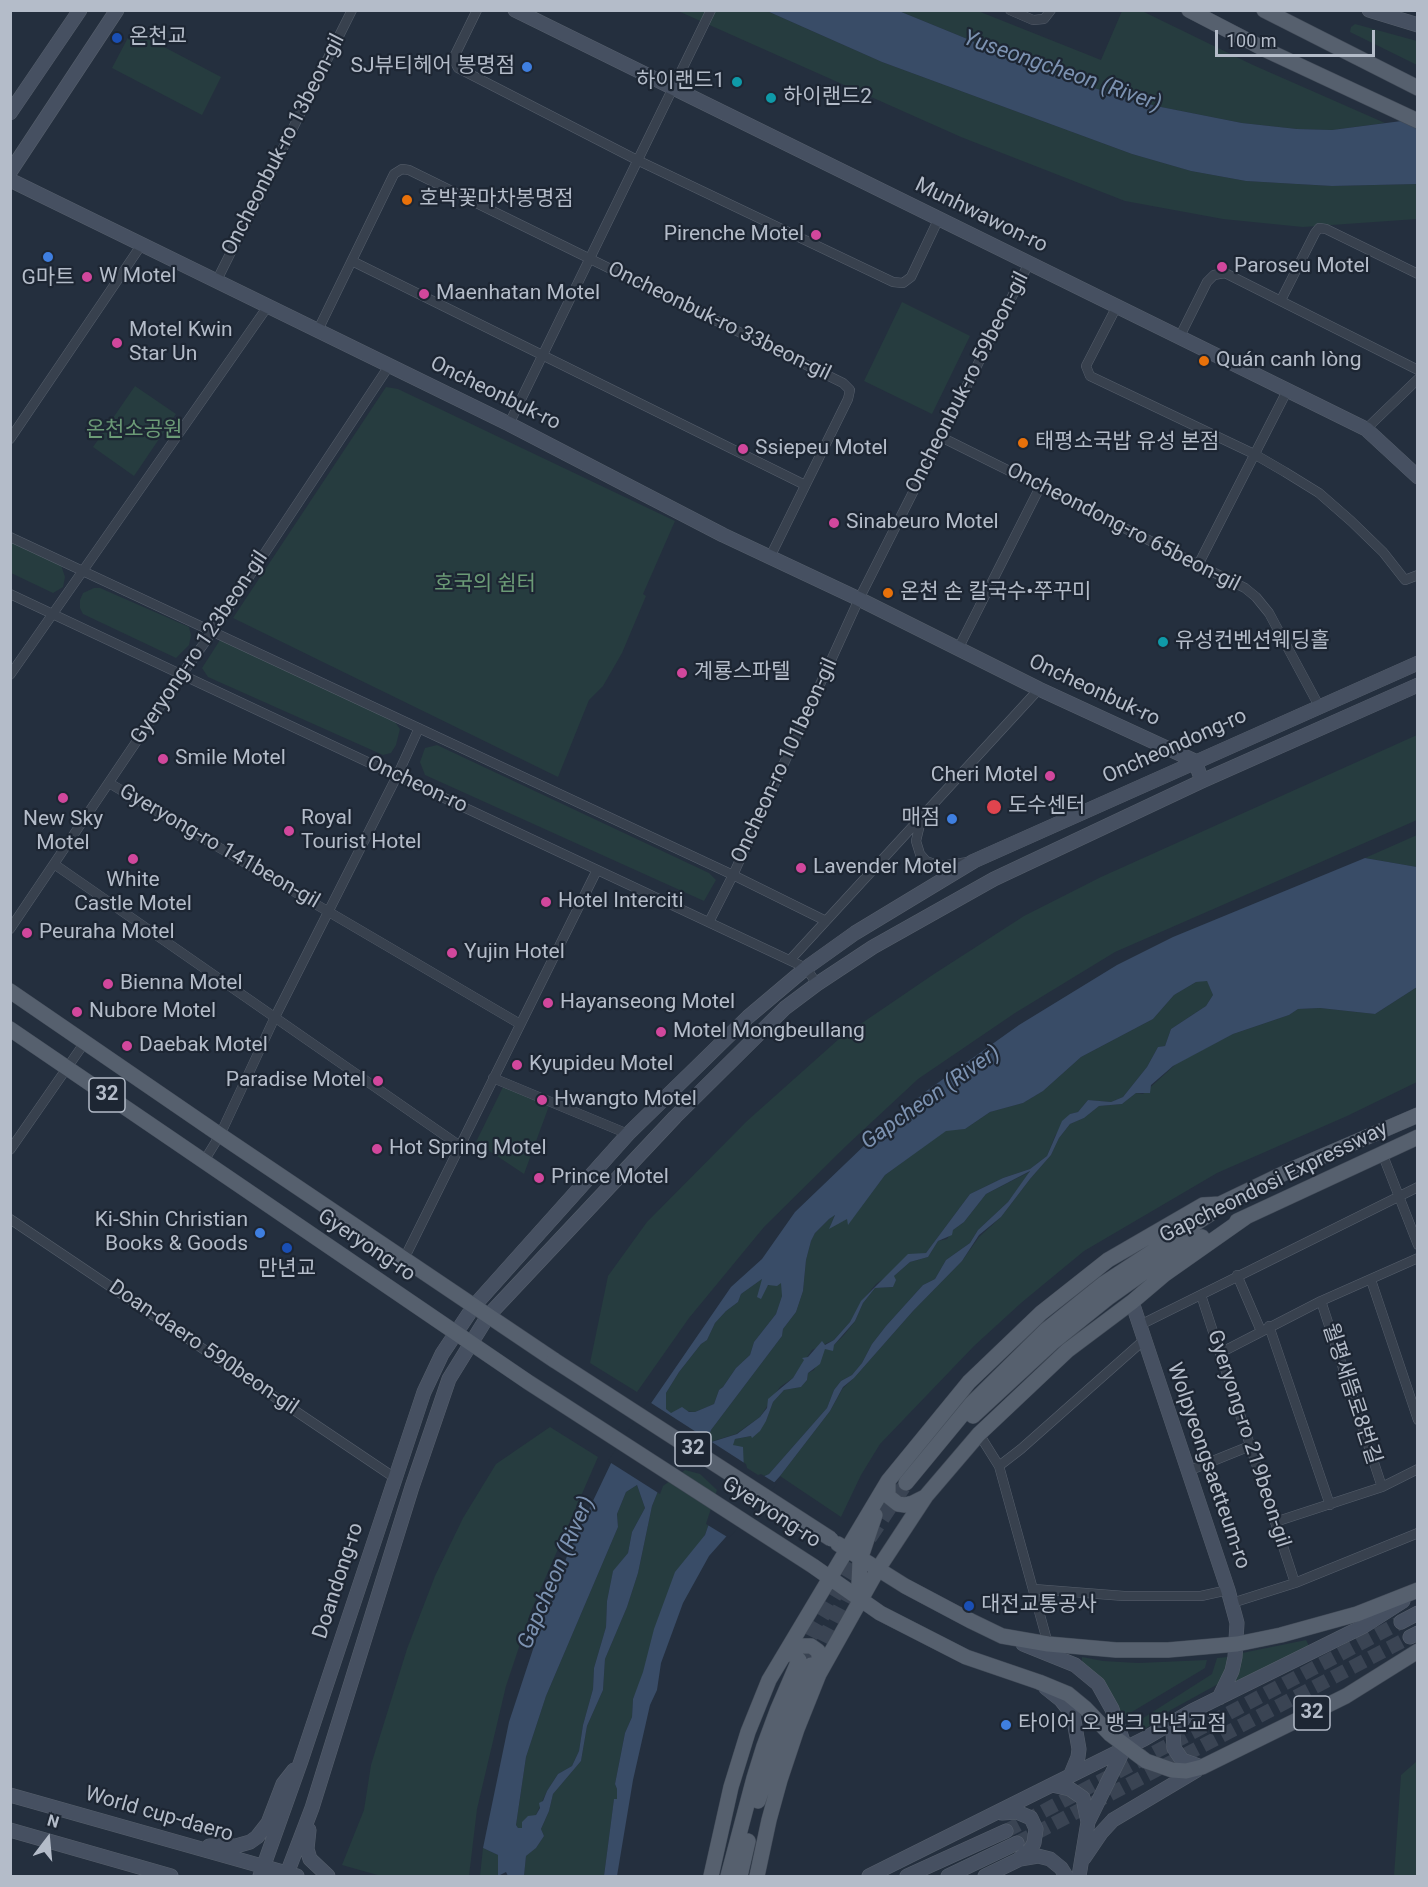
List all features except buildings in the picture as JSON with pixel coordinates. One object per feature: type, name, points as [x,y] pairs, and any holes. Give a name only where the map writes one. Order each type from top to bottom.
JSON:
[{"type":"main road","points":[[1190,10],[1266,50],[1418,121]]},
{"type":"main road","points":[[1264,10],[1418,88]]},
{"type":"main road","name":"Gyeryong-ro","points":[[10,991],[488,1316],[846,1549],[924,1596],[1002,1636],[1048,1644],[1116,1650],[1168,1650],[1237,1644],[1281,1635],[1357,1614],[1418,1591]]},
{"type":"main road","name":"Gyeryong-ro","points":[[10,1029],[471,1343],[894,1621],[966,1657],[1068,1694],[1125,1747],[1146,1761],[1172,1770],[1186,1771],[1346,1696],[1418,1651]]},
{"type":"main road","name":"Gapcheondosi Expressway","points":[[916,1489],[972,1403],[1047,1330],[1103,1284],[1209,1214],[1220,1204],[1295,1168],[1418,1115]]},
{"type":"main road","name":"Gapcheondosi Expressway","points":[[916,1489],[971,1418],[1052,1343],[1152,1266],[1206,1235],[1418,1137]]},
{"type":"main road","points":[[711,1876],[731,1787],[748,1732],[769,1680],[888,1481],[969,1382],[1041,1312],[1108,1260],[1203,1205],[1220,1204]]},
{"type":"main road","points":[[729,1876],[761,1756],[777,1711],[860,1599],[878,1569],[916,1489],[979,1434],[1068,1350],[1165,1274],[1246,1217]]},
{"type":"main road","points":[[888,1481],[888,1496],[898,1504],[913,1503],[916,1489]]},
{"type":"main road","points":[[860,1599],[860,1560],[888,1481]]},
{"type":"main road","points":[[740,1876],[762,1787],[785,1723],[810,1666],[820,1661],[818,1651],[811,1646],[799,1646],[780,1661]]},
{"type":"main road","points":[[757,1876],[769,1820],[796,1729],[810,1666]]},
{"type":"street","points":[[10,113],[80,10]]},
{"type":"street","points":[[10,172],[117,10]]},
{"type":"street","name":"Oncheonbuk-ro 13beon-gil","points":[[217,280],[352,10]]},
{"type":"street","points":[[477,10],[456,55],[455,62],[458,68],[637,160],[893,282],[903,283],[911,277],[939,218]]},
{"type":"street","name":"Munhwawon-ro","points":[[515,10],[1366,429],[1418,477]]},
{"type":"street","name":"Oncheonbuk-ro 33beon-gil","points":[[509,424],[711,10]]},
{"type":"street","points":[[1011,10],[1033,20],[1044,19],[1051,10]]},
{"type":"street","points":[[1369,10],[1418,25]]},
{"type":"street","name":"Oncheonbuk-ro 33beon-gil","points":[[318,330],[394,174],[402,169],[409,170],[843,383],[849,390],[848,399],[770,557]]},
{"type":"street","name":"Oncheonbuk-ro","points":[[10,180],[509,424],[723,535],[859,599],[1039,689],[1195,761]]},
{"type":"street","points":[[1281,300],[1319,228],[1326,229],[1418,274]]},
{"type":"street","points":[[10,439],[141,244]]},
{"type":"street","points":[[352,261],[805,485]]},
{"type":"street","name":"Oncheonbuk-ro 59beon-gil","points":[[859,599],[1029,263]]},
{"type":"street","points":[[1180,336],[1207,282],[1214,275],[1225,273],[1418,370]]},
{"type":"street","points":[[10,675],[268,306]]},
{"type":"street","points":[[1117,306],[1086,366],[1090,376],[1254,454],[1319,493],[1383,552],[1405,580],[1418,575]]},
{"type":"street","name":"Gyeryong-ro 123beon-gil","points":[[10,929],[182,674],[213,632],[389,366]]},
{"type":"street","points":[[1366,429],[1418,379]]},
{"type":"street","points":[[1198,565],[1288,389]]},
{"type":"street","name":"Oncheondong-ro 65beon-gil","points":[[941,437],[1245,588],[1256,597],[1280,632],[1319,706]]},
{"type":"street","points":[[958,649],[1040,487]]},
{"type":"street","points":[[10,537],[733,875],[826,921]]},
{"type":"street","name":"Oncheon-ro","points":[[10,594],[790,960],[806,968],[817,984]]},
{"type":"street","name":"Oncheon-ro 101beon-gil","points":[[709,922],[733,875],[859,599]]},
{"type":"street","name":"Oncheondong-ro","points":[[474,1306],[628,1134],[748,1017],[806,968],[855,933],[974,861],[1418,663]]},
{"type":"street","name":"Oncheondong-ro","points":[[488,1316],[721,1070],[785,1008],[817,984],[873,947],[994,879],[1202,780],[1418,685]]},
{"type":"street","points":[[790,960],[1039,689]]},
{"type":"street","name":"Gyeryong-ro 141beon-gil","points":[[204,1161],[220,1135],[274,1017],[397,776],[419,728]]},
{"type":"street","points":[[1195,761],[1202,780]]},
{"type":"street","name":"Gyeryong-ro 141beon-gil","points":[[109,783],[520,1024]]},
{"type":"street","points":[[921,817],[916,841],[920,854],[926,861],[940,866],[974,861]]},
{"type":"street","points":[[54,864],[460,1146]]},
{"type":"street","points":[[404,1259],[597,870]]},
{"type":"street","points":[[10,1150],[85,1042]]},
{"type":"street","points":[[493,1078],[628,1134]]},
{"type":"street","points":[[1382,1153],[1418,1245]]},
{"type":"street","points":[[1140,1325],[1418,1187]]},
{"type":"street","name":"Doan-daero 590beon-gil","points":[[10,1219],[395,1478]]},
{"type":"street","points":[[1220,1353],[1321,1301],[1418,1258]]},
{"type":"street","points":[[1238,1275],[1265,1328],[1330,1505]]},
{"type":"street","points":[[1371,1280],[1418,1420]]},
{"type":"street","name":"Gyeryong-ro 219beon-gil","points":[[1201,1295],[1295,1582]]},
{"type":"street","name":"월평새뜸로8번길","points":[[1321,1301],[1382,1487]]},
{"type":"street","name":"Wolpyeongsaetteum-ro","points":[[1132,1302],[1230,1596],[1236,1623],[1237,1644],[1232,1671],[1219,1698]]},
{"type":"street","name":"Doandong-ro","points":[[262,1871],[424,1392],[442,1354],[474,1306]]},
{"type":"street","name":"Doandong-ro","points":[[290,1876],[438,1408],[449,1379],[488,1316]]},
{"type":"street","points":[[999,1466],[1144,1340]]},
{"type":"street","points":[[979,1434],[999,1466],[1048,1644]]},
{"type":"street","points":[[1188,1471],[1250,1446]]},
{"type":"street","points":[[1275,1522],[1382,1487],[1418,1469]]},
{"type":"street","points":[[1034,1589],[1124,1596],[1230,1596],[1295,1582],[1418,1533]]},
{"type":"street","points":[[869,1876],[1364,1626],[1418,1591]]},
{"type":"street","points":[[1401,1622],[1418,1613]]},
{"type":"street","points":[[1002,1636],[1075,1665],[1098,1684],[1112,1709],[1125,1747],[1088,1822],[1079,1876]]},
{"type":"street","points":[[1039,1682],[1061,1700],[1073,1715],[1079,1749],[1071,1774]]},
{"type":"street","points":[[1192,1711],[1176,1728],[1172,1742],[1177,1755],[1182,1760],[1197,1765]]},
{"type":"street","points":[[194,1847],[236,1846],[250,1842],[257,1837],[268,1823],[283,1784],[301,1761]]},
{"type":"street","points":[[1081,1862],[1113,1820],[1197,1765]]},
{"type":"street","points":[[1052,1785],[1070,1789],[1083,1798],[1088,1822]]},
{"type":"street","name":"World cup-daero","points":[[10,1795],[194,1847],[262,1871],[290,1876]]},
{"type":"street","points":[[312,1808],[307,1849],[310,1859],[328,1876]]},
{"type":"street","points":[[985,1876],[1018,1860],[1030,1850],[1034,1843],[1036,1829],[1024,1814],[997,1813]]},
{"type":"street","points":[[10,1830],[171,1876]]},
{"type":"street","points":[[907,1876],[1006,1831]]},
{"type":"street","points":[[948,1876],[1017,1843]]},
{"type":"street","points":[[1018,1860],[1038,1856],[1050,1859],[1061,1868],[1066,1876]]},
{"type":"green space","points":[[678,11],[767,11],[882,62],[1132,154],[1191,171],[1246,181],[1297,184],[1332,186],[1417,184],[1417,219],[1303,227],[1223,219],[1125,201],[961,137]]},
{"type":"green space","points":[[899,11],[978,11],[1101,60],[1122,11],[1142,11],[1253,65],[1385,123],[1332,130],[1297,129],[1242,123],[1156,106],[1094,88],[1031,65]]},
{"type":"green space","points":[[1355,24],[1417,41],[1417,65],[1350,32],[1351,27]]},
{"type":"green space","points":[[132,30],[221,77],[202,115],[112,68]]},
{"type":"green space","points":[[902,302],[970,336],[932,414],[864,381]]},
{"type":"green space","name":"온천소공원","points":[[135,386],[176,414],[134,476],[93,447]]},
{"type":"green space","name":"호국의 쉼터","points":[[386,387],[398,389],[675,521],[643,594],[646,596],[622,653],[603,686],[589,700],[558,777],[233,618]]},
{"type":"green space","points":[[10,541],[61,565],[65,577],[63,587],[53,593],[11,573]]},
{"type":"green space","points":[[100,588],[189,627],[191,635],[189,645],[176,658],[83,614],[80,600],[83,593]]},
{"type":"green space","points":[[222,637],[395,722],[400,729],[396,745],[391,753],[383,755],[208,677],[202,668]]},
{"type":"green space","points":[[1417,735],[1417,820],[1115,952],[1015,1013],[918,1079],[764,1227],[689,1318],[637,1392],[590,1363],[608,1276],[647,1222],[747,1121],[840,1038],[1024,916],[1101,877]]},
{"type":"green space","points":[[437,745],[709,873],[716,880],[704,901],[425,775],[420,762],[425,748]]},
{"type":"green space","points":[[1417,835],[1417,867],[1365,858]]},
{"type":"green space","points":[[1207,980],[1213,995],[1206,1006],[1171,1029],[1165,1046],[1158,1047],[1147,1067],[1123,1097],[1111,1102],[1088,1100],[1078,1112],[1070,1114],[1055,1136],[1047,1156],[1030,1169],[1003,1178],[970,1194],[926,1253],[917,1255],[876,1284],[862,1301],[850,1322],[834,1340],[812,1350],[793,1378],[780,1387],[760,1417],[736,1434],[704,1444],[711,1430],[782,1336],[783,1329],[796,1312],[803,1291],[806,1260],[811,1241],[815,1233],[829,1219],[835,1214],[830,1227],[848,1218],[848,1224],[885,1175],[946,1130],[965,1129],[990,1112],[1023,1103],[1043,1091],[1081,1057],[1153,1019],[1174,995],[1196,982]]},
{"type":"green space","points":[[1417,987],[1417,1082],[1347,1116],[1217,1173],[1084,1251],[1021,1303],[974,1346],[880,1444],[861,1475],[841,1517],[780,1476],[830,1411],[843,1388],[962,1261],[979,1237],[1001,1217],[1051,1155],[1059,1138],[1070,1124],[1084,1118],[1099,1106],[1122,1104],[1136,1093],[1143,1094],[1177,1063],[1233,1034],[1289,1015],[1298,1009],[1320,1008],[1375,1014]]},
{"type":"green space","points":[[503,1087],[549,1106],[524,1174],[476,1142]]},
{"type":"green space","points":[[1031,1171],[1008,1202],[978,1230],[970,1243],[946,1260],[935,1279],[923,1285],[886,1326],[872,1344],[862,1363],[834,1390],[827,1408],[769,1474],[758,1479],[744,1470],[742,1452],[738,1447],[732,1445],[735,1439],[751,1436],[766,1421],[773,1402],[784,1390],[801,1387],[807,1380],[808,1373],[814,1370],[825,1348],[834,1345],[844,1335],[875,1288],[893,1287],[894,1276],[910,1262],[928,1257],[938,1241],[947,1239],[986,1194]]},
{"type":"green space","points":[[763,1278],[761,1287],[782,1282],[782,1296],[776,1314],[754,1342],[750,1355],[736,1368],[719,1390],[714,1404],[695,1412],[670,1413],[666,1409],[666,1393],[679,1372],[701,1344],[707,1340],[715,1323],[738,1302],[741,1294]]},
{"type":"green space","points":[[550,1427],[598,1457],[531,1611],[506,1686],[477,1809],[469,1876],[381,1876],[342,1865],[364,1810],[371,1765],[407,1649],[435,1576],[463,1518],[496,1464]]},
{"type":"green space","points":[[685,1467],[701,1471],[721,1489],[705,1535],[633,1699],[632,1717],[625,1733],[615,1784],[617,1799],[614,1800],[604,1876],[524,1876],[526,1856],[536,1848],[544,1836],[541,1829],[553,1794],[581,1761],[587,1726],[603,1690],[605,1659],[627,1607],[638,1573],[652,1506],[661,1484]]},
{"type":"green space","points":[[637,1485],[645,1508],[632,1532],[628,1553],[613,1572],[607,1601],[606,1627],[594,1668],[593,1689],[583,1725],[579,1751],[572,1766],[558,1774],[536,1815],[522,1829],[518,1828],[516,1825],[526,1757],[546,1696],[618,1527],[617,1514],[626,1492]]},
{"type":"green space","points":[[1306,1640],[1309,1646],[1237,1683],[1231,1681],[1242,1653]]},
{"type":"green space","points":[[1082,1657],[1138,1663],[1207,1660],[1205,1668],[1120,1719],[1082,1663]]},
{"type":"green space","points":[[1217,1658],[1231,1659],[1220,1683],[1169,1711],[1145,1729],[1140,1720],[1212,1674]]},
{"type":"green space","points":[[1417,1761],[1417,1876],[1394,1876],[1401,1775]]},
{"type":"green space","points":[[483,1848],[498,1855],[498,1876],[480,1876]]},
{"type":"water","points":[[767,11],[899,11],[1094,88],[1156,106],[1242,123],[1332,130],[1417,119],[1417,184],[1332,186],[1297,184],[1246,181],[1191,171],[1132,154],[882,62]]},
{"type":"water","name":"Gapcheon (River)","points":[[1365,858],[1417,867],[1417,987],[1375,1014],[1320,1008],[1298,1009],[1289,1015],[1233,1034],[1173,1066],[1151,1085],[1150,1093],[1136,1093],[1122,1104],[1099,1106],[1084,1118],[1070,1124],[1059,1138],[1051,1155],[1001,1217],[979,1235],[962,1261],[913,1311],[854,1378],[843,1387],[830,1411],[780,1476],[709,1556],[683,1603],[661,1663],[657,1690],[650,1705],[633,1780],[617,1876],[604,1876],[614,1799],[617,1799],[615,1784],[625,1733],[632,1717],[633,1699],[643,1672],[654,1629],[675,1572],[705,1535],[721,1489],[701,1471],[685,1467],[661,1484],[652,1506],[638,1573],[627,1607],[605,1659],[603,1690],[587,1726],[581,1761],[553,1794],[541,1829],[544,1836],[536,1848],[526,1856],[524,1876],[508,1876],[506,1872],[498,1876],[498,1855],[483,1848],[509,1722],[541,1625],[569,1551],[614,1457],[731,1287],[762,1259],[795,1212],[869,1141],[925,1092],[1019,1025],[1117,965],[1173,937]],"holes":[[[1207,981],[1213,995],[1206,1006],[1171,1029],[1165,1046],[1158,1047],[1147,1067],[1123,1097],[1111,1102],[1088,1100],[1078,1112],[1070,1114],[1062,1121],[1047,1156],[1030,1169],[1003,1178],[970,1194],[926,1253],[908,1254],[861,1301],[850,1322],[834,1340],[825,1345],[822,1341],[808,1357],[802,1358],[804,1360],[793,1378],[768,1399],[767,1408],[760,1417],[737,1434],[705,1444],[711,1430],[782,1336],[783,1329],[796,1312],[803,1291],[806,1260],[811,1241],[815,1233],[829,1219],[835,1215],[829,1229],[847,1219],[848,1225],[885,1175],[946,1131],[965,1129],[990,1112],[1023,1103],[1043,1091],[1081,1057],[1153,1019],[1174,995],[1196,982]],[[1030,1171],[1008,1202],[978,1230],[970,1243],[946,1260],[935,1279],[923,1285],[886,1326],[872,1344],[862,1363],[834,1390],[827,1408],[769,1474],[758,1479],[744,1470],[743,1447],[733,1445],[735,1439],[751,1436],[752,1438],[760,1431],[773,1402],[784,1390],[801,1387],[807,1380],[808,1373],[820,1364],[825,1349],[833,1351],[834,1345],[855,1321],[863,1303],[875,1288],[893,1287],[896,1280],[894,1276],[910,1262],[928,1257],[938,1241],[952,1235],[953,1230],[964,1222],[986,1194]],[[762,1279],[757,1297],[761,1299],[768,1285],[777,1286],[781,1283],[782,1296],[776,1314],[754,1342],[750,1355],[736,1368],[719,1390],[714,1404],[695,1412],[689,1412],[682,1407],[671,1413],[666,1409],[666,1393],[679,1372],[701,1344],[707,1340],[715,1323],[738,1302],[741,1294]],[[637,1485],[645,1508],[632,1532],[628,1553],[613,1571],[607,1601],[606,1627],[594,1668],[593,1689],[583,1725],[579,1751],[572,1766],[558,1774],[543,1801],[539,1803],[540,1808],[536,1815],[528,1816],[522,1822],[522,1828],[518,1828],[516,1825],[526,1757],[546,1696],[618,1527],[617,1514],[626,1492]]]},
{"type":"pier","points":[[648,1401],[746,1464],[747,1468],[777,1484],[729,1538],[706,1524],[717,1490],[700,1474],[685,1470],[663,1486],[660,1494],[608,1461]]},
{"type":"tunnel","points":[[800,1657],[866,1543],[906,1483]]},
{"type":"tunnel","points":[[812,1662],[855,1580]]},
{"type":"tunnel","points":[[1006,1831],[1401,1622]]},
{"type":"tunnel","points":[[1017,1843],[1410,1637]]},
{"type":"place","name":"온천교","points":[[117,38]]},
{"type":"place","name":"SJ뷰티헤어 봉명점","points":[[527,67]]},
{"type":"place","name":"하이랜드1","points":[[737,82]]},
{"type":"place","name":"하이랜드2","points":[[771,98]]},
{"type":"place","name":"호박꽃마차봉명점","points":[[407,200]]},
{"type":"place","name":"Pirenche Motel","points":[[816,235]]},
{"type":"place","name":"G마트","points":[[48,257]]},
{"type":"place","name":"Paroseu Motel","points":[[1222,267]]},
{"type":"place","name":"W Motel","points":[[87,277]]},
{"type":"place","name":"Maenhatan Motel","points":[[424,294]]},
{"type":"place","name":"Motel Kwin Star Un","points":[[117,343]]},
{"type":"place","name":"Quán canh lòng","points":[[1204,361]]},
{"type":"place","name":"태평소국밥 유성 본점","points":[[1023,443]]},
{"type":"place","name":"Ssiepeu Motel","points":[[743,449]]},
{"type":"place","name":"Sinabeuro Motel","points":[[834,523]]},
{"type":"place","name":"온천 손 칼국수•쭈꾸미","points":[[888,593]]},
{"type":"place","name":"유성컨벤션웨딩홀","points":[[1163,642]]},
{"type":"place","name":"계룡스파텔","points":[[682,673]]},
{"type":"place","name":"Smile Motel","points":[[163,759]]},
{"type":"place","name":"Cheri Motel","points":[[1050,776]]},
{"type":"place","name":"New Sky Motel","points":[[63,798]]},
{"type":"place","name":"도수센터","points":[[994,807]]},
{"type":"place","name":"매점","points":[[952,819]]},
{"type":"place","name":"Royal Tourist Hotel","points":[[289,831]]},
{"type":"place","name":"White Castle Motel","points":[[133,859]]},
{"type":"place","name":"Lavender Motel","points":[[801,868]]},
{"type":"place","name":"Hotel Interciti","points":[[546,902]]},
{"type":"place","name":"Peuraha Motel","points":[[27,933]]},
{"type":"place","name":"Yujin Hotel","points":[[452,953]]},
{"type":"place","name":"Bienna Motel","points":[[108,984]]},
{"type":"place","name":"Hayanseong Motel","points":[[548,1003]]},
{"type":"place","name":"Nubore Motel","points":[[77,1012]]},
{"type":"place","name":"Motel Mongbeullang","points":[[661,1032]]},
{"type":"place","name":"Daebak Motel","points":[[127,1046]]},
{"type":"place","name":"Kyupideu Motel","points":[[517,1065]]},
{"type":"place","name":"Paradise Motel","points":[[378,1081]]},
{"type":"place","name":"Hwangto Motel","points":[[542,1100]]},
{"type":"place","name":"Hot Spring Motel","points":[[377,1149]]},
{"type":"place","name":"Prince Motel","points":[[539,1178]]},
{"type":"place","name":"Ki-Shin Christian Books & Goods","points":[[260,1233]]},
{"type":"place","name":"만년교","points":[[287,1248]]},
{"type":"place","name":"대전교통공사","points":[[969,1606]]},
{"type":"place","name":"타이어 오 뱅크 만년교점","points":[[1006,1725]]},
{"type":"water label","name":"Yuseongcheon (River)","points":[[1062,72]]}]
